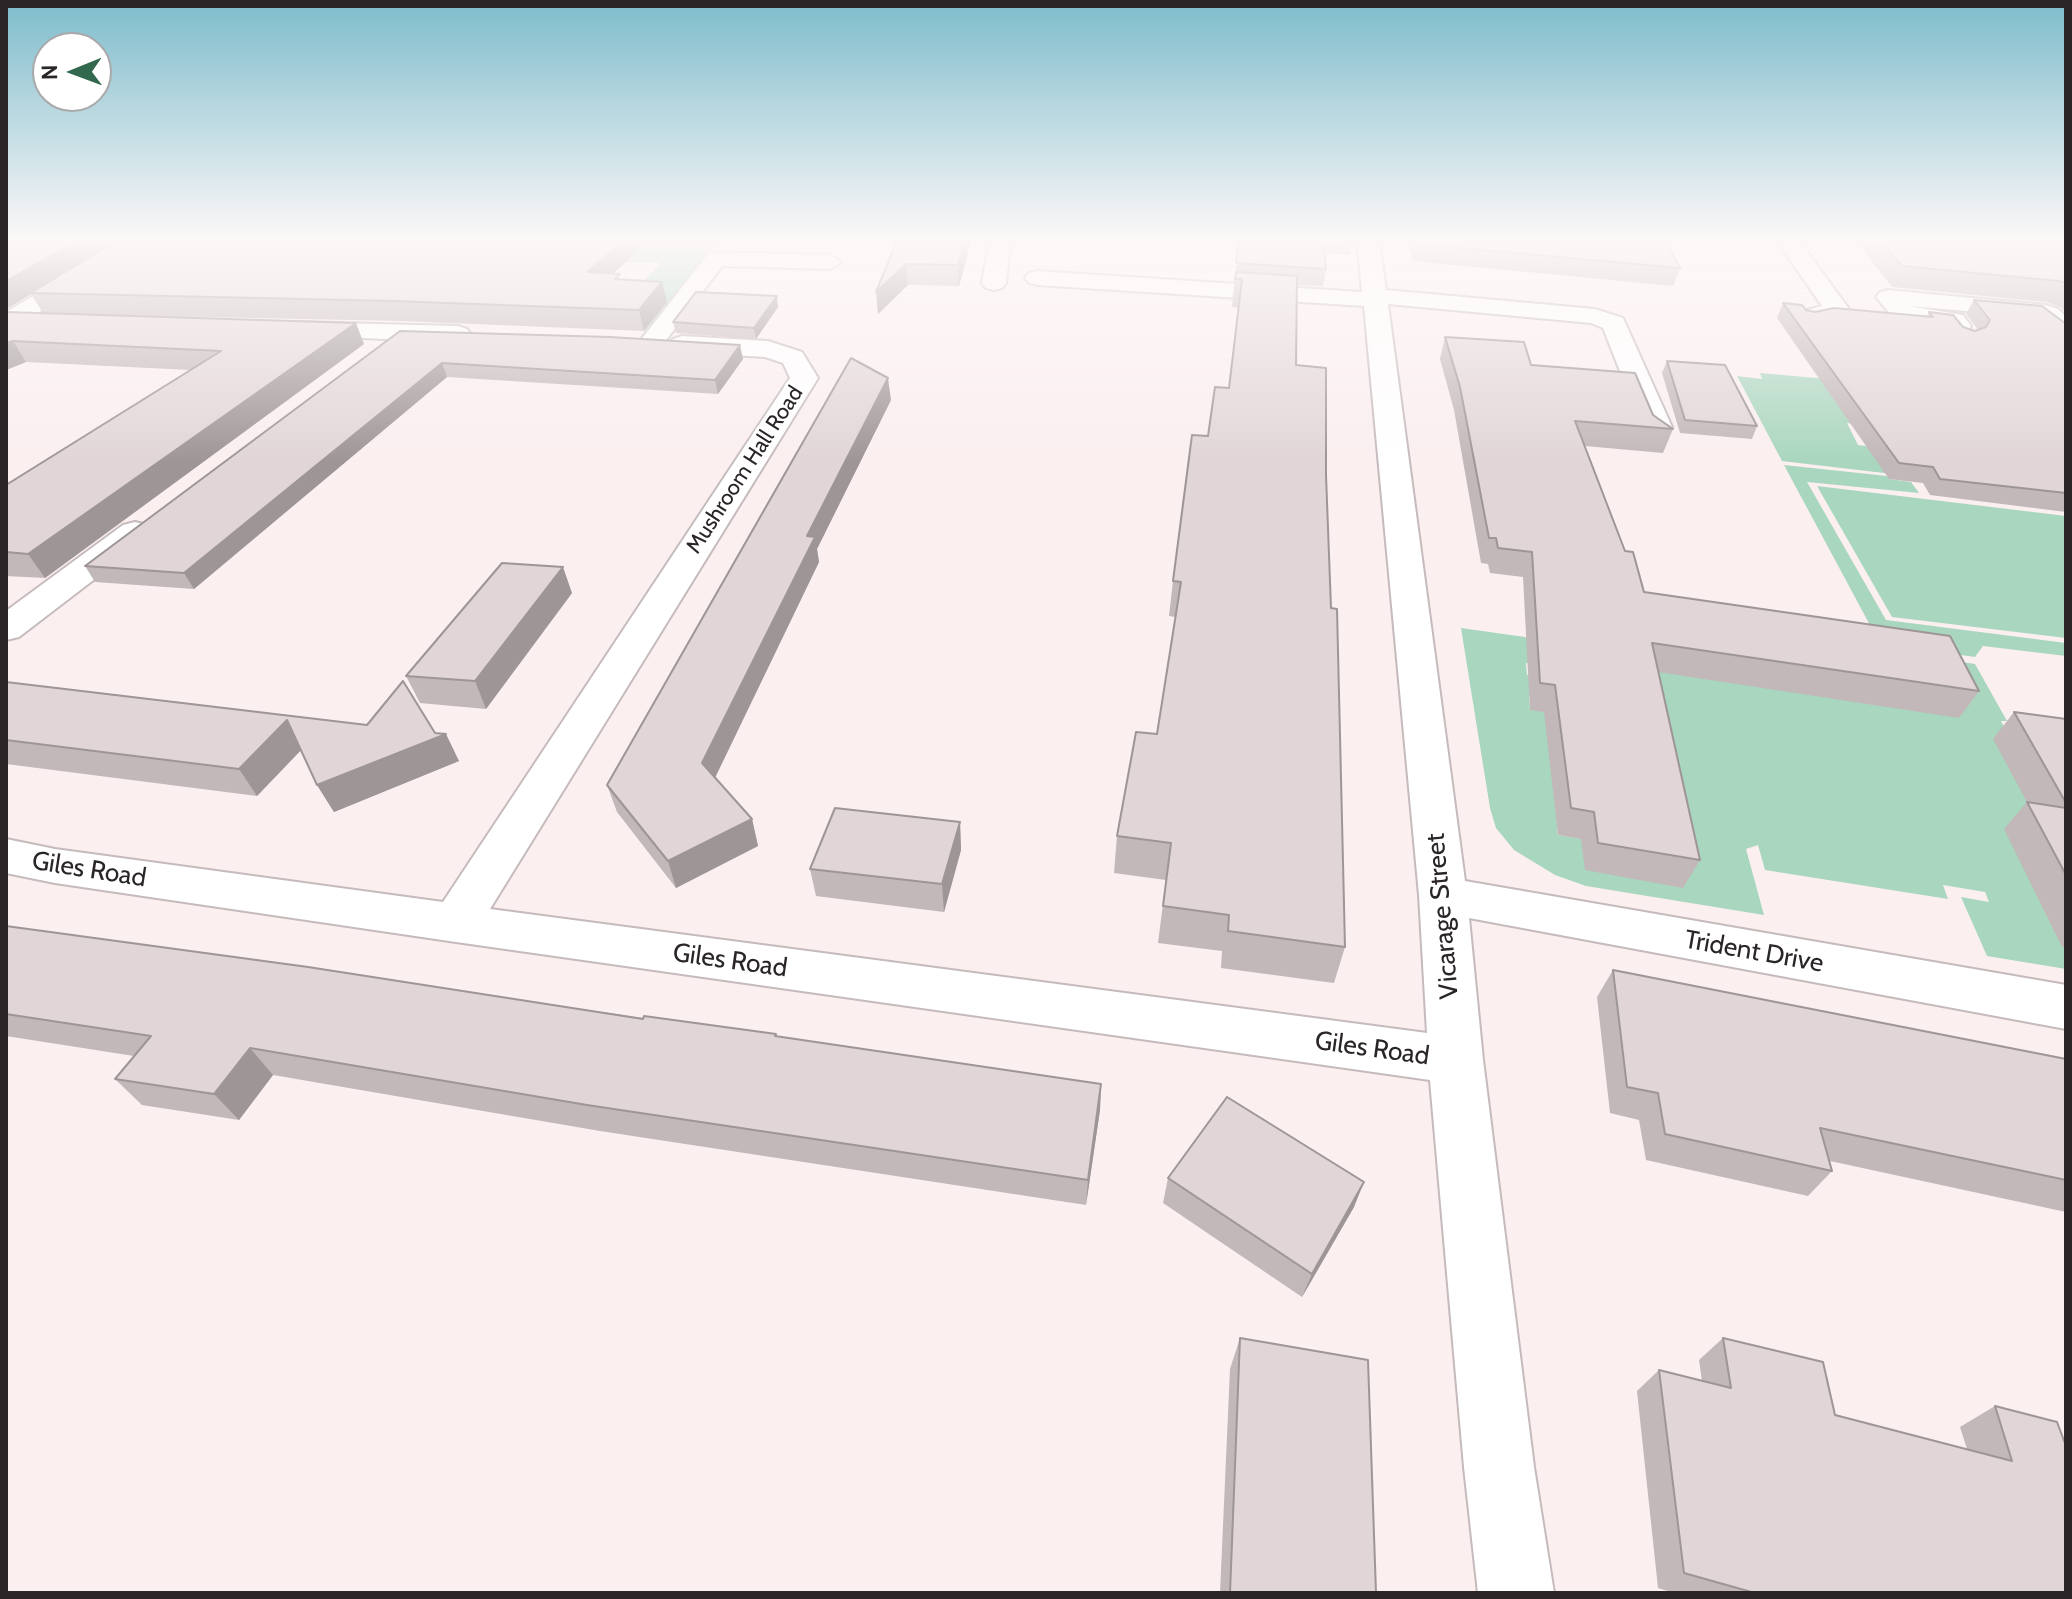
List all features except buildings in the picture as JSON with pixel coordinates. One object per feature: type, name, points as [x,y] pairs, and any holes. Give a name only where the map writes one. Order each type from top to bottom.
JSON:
[{"type":"street","points":[[6,323],[23,313]]},
{"type":"street","name":"Mushroom Hall Road","points":[[456,923],[804,378],[793,358],[768,349],[640,342],[667,313]]},
{"type":"street","name":"Vicarage Street","points":[[1377,313],[1443,895],[1456,1060],[1499,1467],[1516,1593]]},
{"type":"street","points":[[1554,313],[1595,316],[1614,323],[1661,437]]},
{"type":"street","points":[[1809,317],[1824,313]]},
{"type":"street","points":[[1901,313],[1909,323],[1960,328],[2063,326]]},
{"type":"street","points":[[2045,313],[2063,326]]},
{"type":"street","points":[[6,323],[53,325]]},
{"type":"street","points":[[275,329],[492,336]]},
{"type":"street","points":[[363,360],[401,332]]},
{"type":"street","points":[[6,629],[161,511]]},
{"type":"street","name":"Giles Road","points":[[6,856],[55,866],[456,923],[1456,1060]]},
{"type":"street","name":"Trident Drive","points":[[1443,895],[2066,1007]]},
{"type":"green space","points":[[612,313],[660,313],[645,331],[597,328]]},
{"type":"green space","points":[[1760,373],[1907,386],[1872,426],[1847,423],[1858,445],[1885,448],[1901,475],[1782,461],[1737,376],[1762,379]]},
{"type":"green space","points":[[1784,465],[1887,476],[1889,479],[1911,482],[1919,493],[1807,482],[1886,620],[2066,643],[2066,656],[1983,646],[1975,657],[1598,604],[1871,627]]},
{"type":"green space","points":[[1817,486],[2066,516],[2066,638],[1892,617]]},
{"type":"green space","points":[[1633,615],[1975,664],[2007,721],[2001,721],[2012,742],[2045,836],[2062,946],[2066,947],[2066,969],[1987,956],[1961,897],[1989,902],[1985,892],[1943,885],[1948,899],[1765,870],[1758,845],[1746,849],[1764,915],[1586,886],[1555,875],[1514,850],[1496,828],[1490,808],[1461,628],[1539,639],[1542,665],[1526,663],[1527,675],[1542,678],[1545,698],[1529,696],[1530,709],[1546,712],[1558,835],[1582,839]]}]
